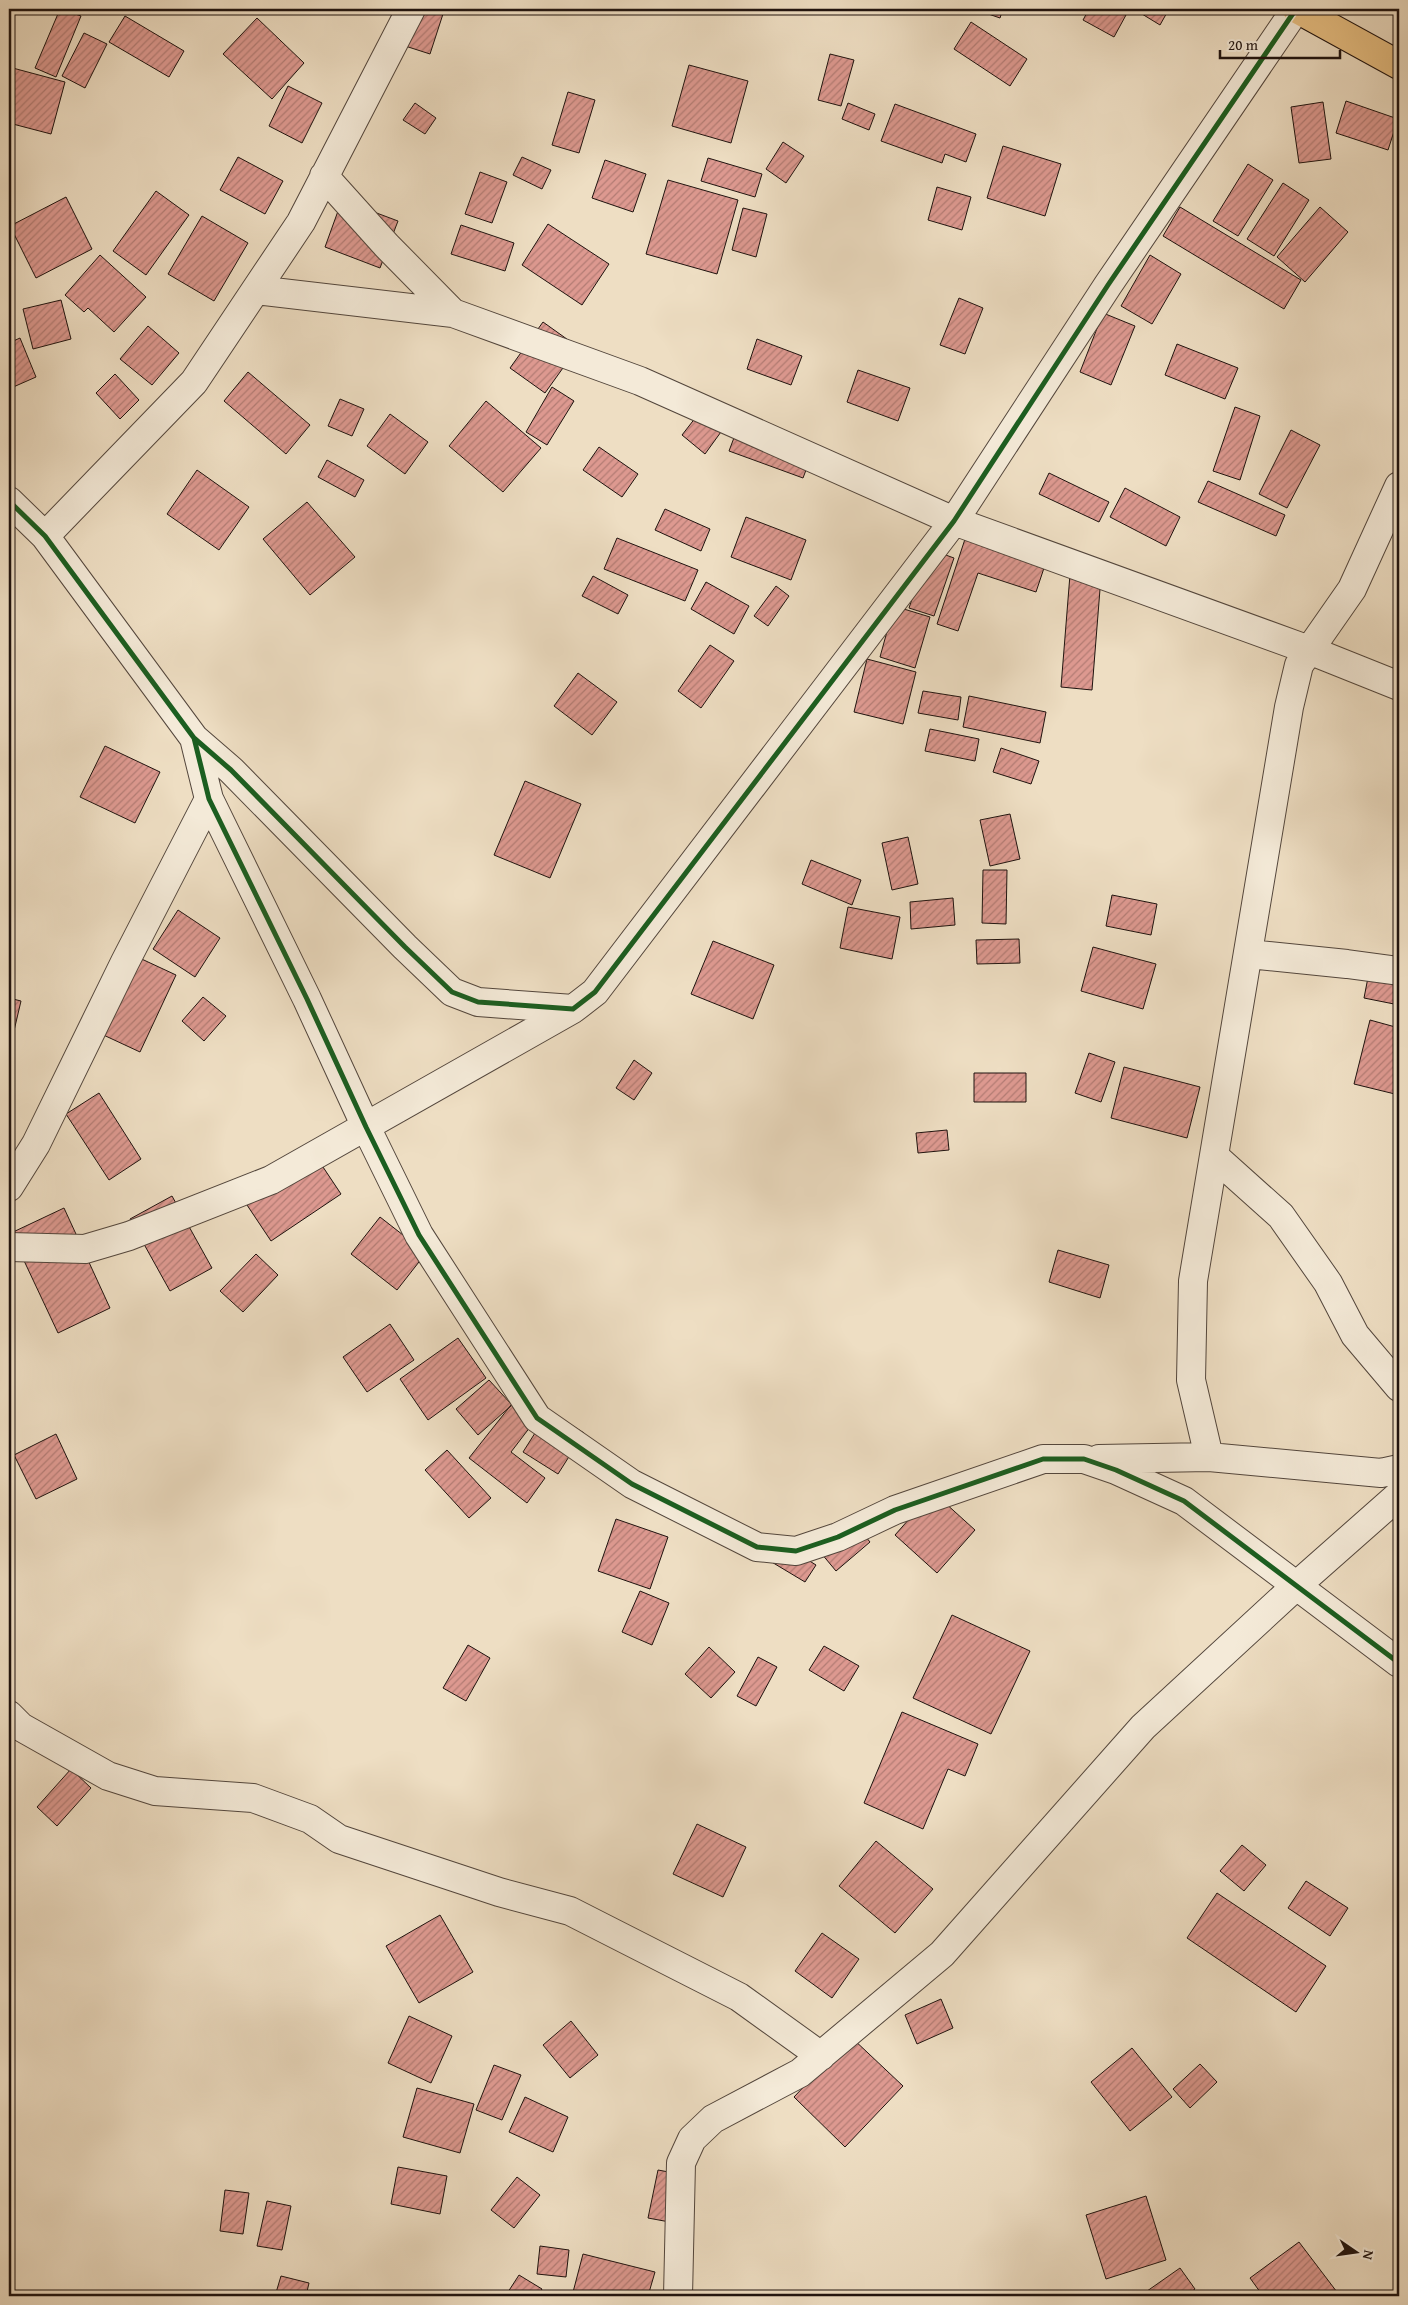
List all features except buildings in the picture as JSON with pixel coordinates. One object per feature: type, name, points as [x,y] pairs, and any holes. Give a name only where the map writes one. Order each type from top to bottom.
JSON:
[{"type":"main road","points":[[1296,9],[1399,65]]},
{"type":"street","points":[[45,536],[194,382],[300,222],[411,9]]},
{"type":"street","points":[[9,1247],[85,1249],[129,1236],[271,1180],[573,1010],[596,992],[954,521],[1108,285],[1296,9]]},
{"type":"street","points":[[324,176],[387,246],[453,313]]},
{"type":"street","points":[[256,290],[453,313],[640,381],[954,521],[1308,650],[1399,686]]},
{"type":"street","points":[[1209,1457],[1191,1380],[1193,1281],[1295,676],[1308,650],[1352,589],[1399,486]]},
{"type":"street","points":[[9,502],[45,536],[194,738],[231,770],[404,947],[452,992],[478,1002],[573,1010]]},
{"type":"street","points":[[194,738],[209,799],[307,999],[366,1127],[419,1235],[537,1418],[632,1484],[757,1547],[796,1551],[838,1537],[895,1510],[1043,1459],[1209,1457],[1381,1473],[1399,1470]]},
{"type":"street","points":[[9,1187],[36,1144],[125,962],[209,799]]},
{"type":"street","points":[[1249,954],[1399,971]]},
{"type":"street","points":[[1214,1156],[1281,1216],[1328,1283],[1355,1336],[1399,1387]]},
{"type":"street","points":[[1084,1460],[1116,1470],[1184,1501],[1399,1663]]},
{"type":"street","points":[[678,2296],[681,2162],[692,2139],[713,2119],[800,2073],[942,1954],[1143,1727],[1296,1586],[1399,1495]]},
{"type":"street","points":[[9,1715],[21,1727],[108,1776],[154,1791],[253,1798],[310,1819],[339,1839],[499,1892],[570,1911],[739,1997],[821,2056]]},
{"type":"cycle path","points":[[9,501],[45,536],[194,738],[231,770],[405,947],[452,992],[478,1002],[573,1009],[595,992],[954,521],[1108,285],[1296,9]]},
{"type":"cycle path","points":[[194,738],[209,799],[307,999],[366,1127],[419,1235],[537,1418],[632,1484],[757,1547],[796,1551],[838,1537],[895,1510],[1043,1459],[1084,1459],[1116,1470],[1184,1501],[1399,1663]]}]
